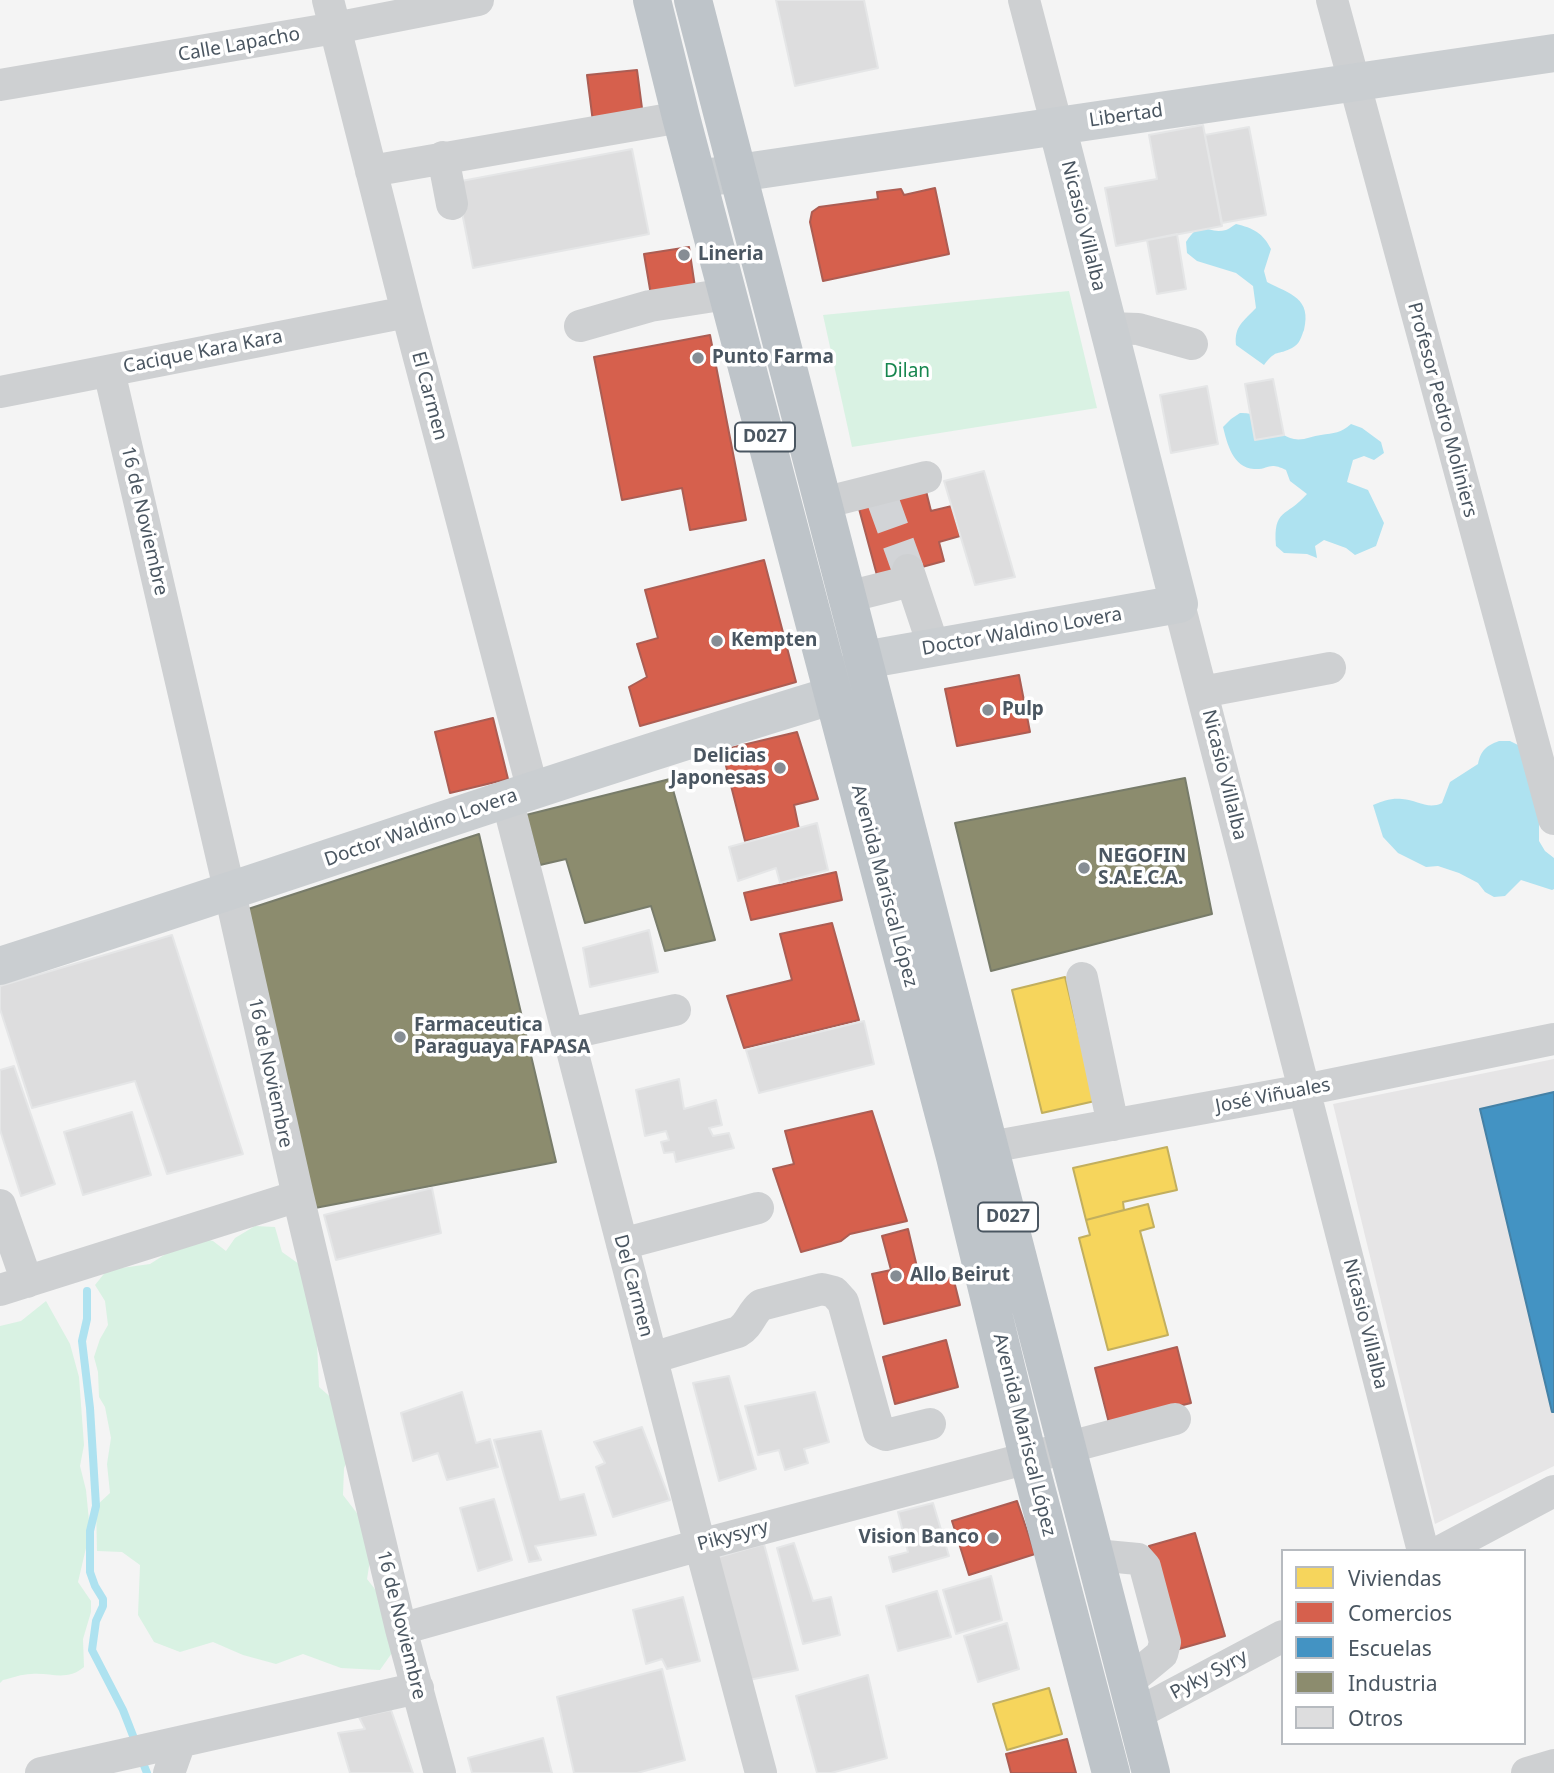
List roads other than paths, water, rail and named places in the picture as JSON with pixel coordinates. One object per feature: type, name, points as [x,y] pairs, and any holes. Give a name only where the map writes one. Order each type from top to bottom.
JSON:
[{"type":"highway","name":"Avenida Mariscal López","points":[[652,0],[727,293],[990,1147],[1151,1773]]},
{"type":"highway","name":"Avenida Mariscal López","points":[[693,0],[847,597],[846,681],[955,1157],[1028,1457],[1111,1773]]},
{"type":"main road","name":"Libertad","points":[[697,179],[1554,53]]},
{"type":"main road","name":"Nicasio Villalba","points":[[1057,126],[1180,604]]},
{"type":"main road","name":"Doctor Waldino Lovera","points":[[0,966],[230,893],[520,795],[934,648],[1180,604]]},
{"type":"street","name":"Calle Lapacho","points":[[0,85],[331,14],[478,0]]},
{"type":"street","name":"Nicasio Villalba","points":[[1024,0],[1057,126]]},
{"type":"street","name":"Profesor Pedro Moliniers","points":[[1332,0],[1554,819]]},
{"type":"street","name":"El Carmen","points":[[331,14],[407,312],[520,795]]},
{"type":"street","points":[[371,171],[681,117]]},
{"type":"street","points":[[443,157],[452,204]]},
{"type":"street","points":[[580,326],[650,306],[727,293]]},
{"type":"street","name":"Cacique Kara Kara","points":[[0,392],[407,312]]},
{"type":"street","points":[[1109,328],[1138,329],[1192,344]]},
{"type":"street","name":"16 de Noviembre","points":[[109,371],[298,1196],[401,1629],[440,1773]]},
{"type":"street","points":[[823,503],[881,494],[926,477]]},
{"type":"street","points":[[847,597],[909,576],[934,648]]},
{"type":"street","name":"Nicasio Villalba","points":[[1180,604],[1422,1549]]},
{"type":"street","points":[[1202,692],[1330,668]]},
{"type":"street","name":"Del Carmen","points":[[520,795],[568,1034],[761,1773]]},
{"type":"street","points":[[1082,978],[1113,1125]]},
{"type":"street","points":[[568,1034],[675,1010]]},
{"type":"street","name":"José Viñuales","points":[[990,1147],[1304,1090],[1554,1039]]},
{"type":"street","points":[[0,1205],[13,1286],[298,1196]]},
{"type":"street","points":[[622,1244],[758,1208]]},
{"type":"street","points":[[652,1358],[738,1332],[747,1326],[754,1311],[761,1305],[822,1289],[834,1292],[843,1302],[879,1432],[886,1434],[930,1424]]},
{"type":"street","name":"Pikysyry","points":[[401,1629],[700,1545],[1175,1419]]},
{"type":"street","points":[[1445,1549],[1554,1491]]},
{"type":"street","name":"Pyky Syry","points":[[1132,1698],[1281,1637]]},
{"type":"street","points":[[41,1773],[386,1693],[418,1688]]},
{"type":"street","points":[[169,1773],[180,1742]]},
{"type":"street","points":[[1527,1773],[1554,1765]]},
{"type":"water","points":[[1236,224],[1252,229],[1265,239],[1271,249],[1264,271],[1267,282],[1297,298],[1305,311],[1304,330],[1299,342],[1292,348],[1275,354],[1264,365],[1236,345],[1238,328],[1256,308],[1253,286],[1236,273],[1197,261],[1187,253],[1186,242],[1196,230],[1226,230]]},
{"type":"water","points":[[1240,413],[1264,419],[1280,433],[1294,439],[1337,432],[1351,424],[1362,428],[1381,442],[1384,453],[1374,460],[1364,456],[1353,460],[1347,482],[1368,490],[1384,523],[1376,546],[1355,555],[1346,548],[1324,540],[1315,546],[1317,558],[1307,554],[1284,553],[1276,546],[1279,519],[1307,494],[1290,481],[1286,470],[1276,466],[1247,468],[1236,459],[1223,427]]},
{"type":"water","points":[[1499,741],[1510,741],[1520,746],[1539,818],[1539,841],[1545,851],[1554,858],[1552,890],[1521,880],[1505,896],[1494,897],[1485,892],[1478,883],[1459,873],[1438,866],[1426,867],[1398,853],[1383,837],[1373,805],[1398,799],[1427,805],[1442,803],[1450,782],[1478,764],[1485,749]]},
{"type":"waterway","points":[[87,1291],[87,1319],[82,1341],[90,1408],[96,1506],[90,1531],[90,1572],[103,1599],[103,1606],[96,1621],[92,1650],[123,1710],[137,1746]]},
{"type":"waterway","points":[[141,1758],[147,1773]]},
{"type":"tunnel","points":[[882,498],[908,570]]},
{"type":"place","name":"Lineria","points":[[684,255]]},
{"type":"place","name":"Punto Farma","points":[[698,358]]},
{"type":"place","name":"Kempten","points":[[717,641]]},
{"type":"place","name":"Pulp","points":[[988,710]]},
{"type":"place","name":"Delicias Japonesas","points":[[780,768]]},
{"type":"place","name":"NEGOFIN S.A.E.C.A.","points":[[1084,868]]},
{"type":"place","name":"Farmaceutica Paraguaya FAPASA","points":[[400,1037]]},
{"type":"place","name":"Allo Beirut","points":[[896,1276]]},
{"type":"place","name":"Vision Banco","points":[[993,1538]]},
{"type":"park label","name":"Dilan","points":[[907,372]]}]
